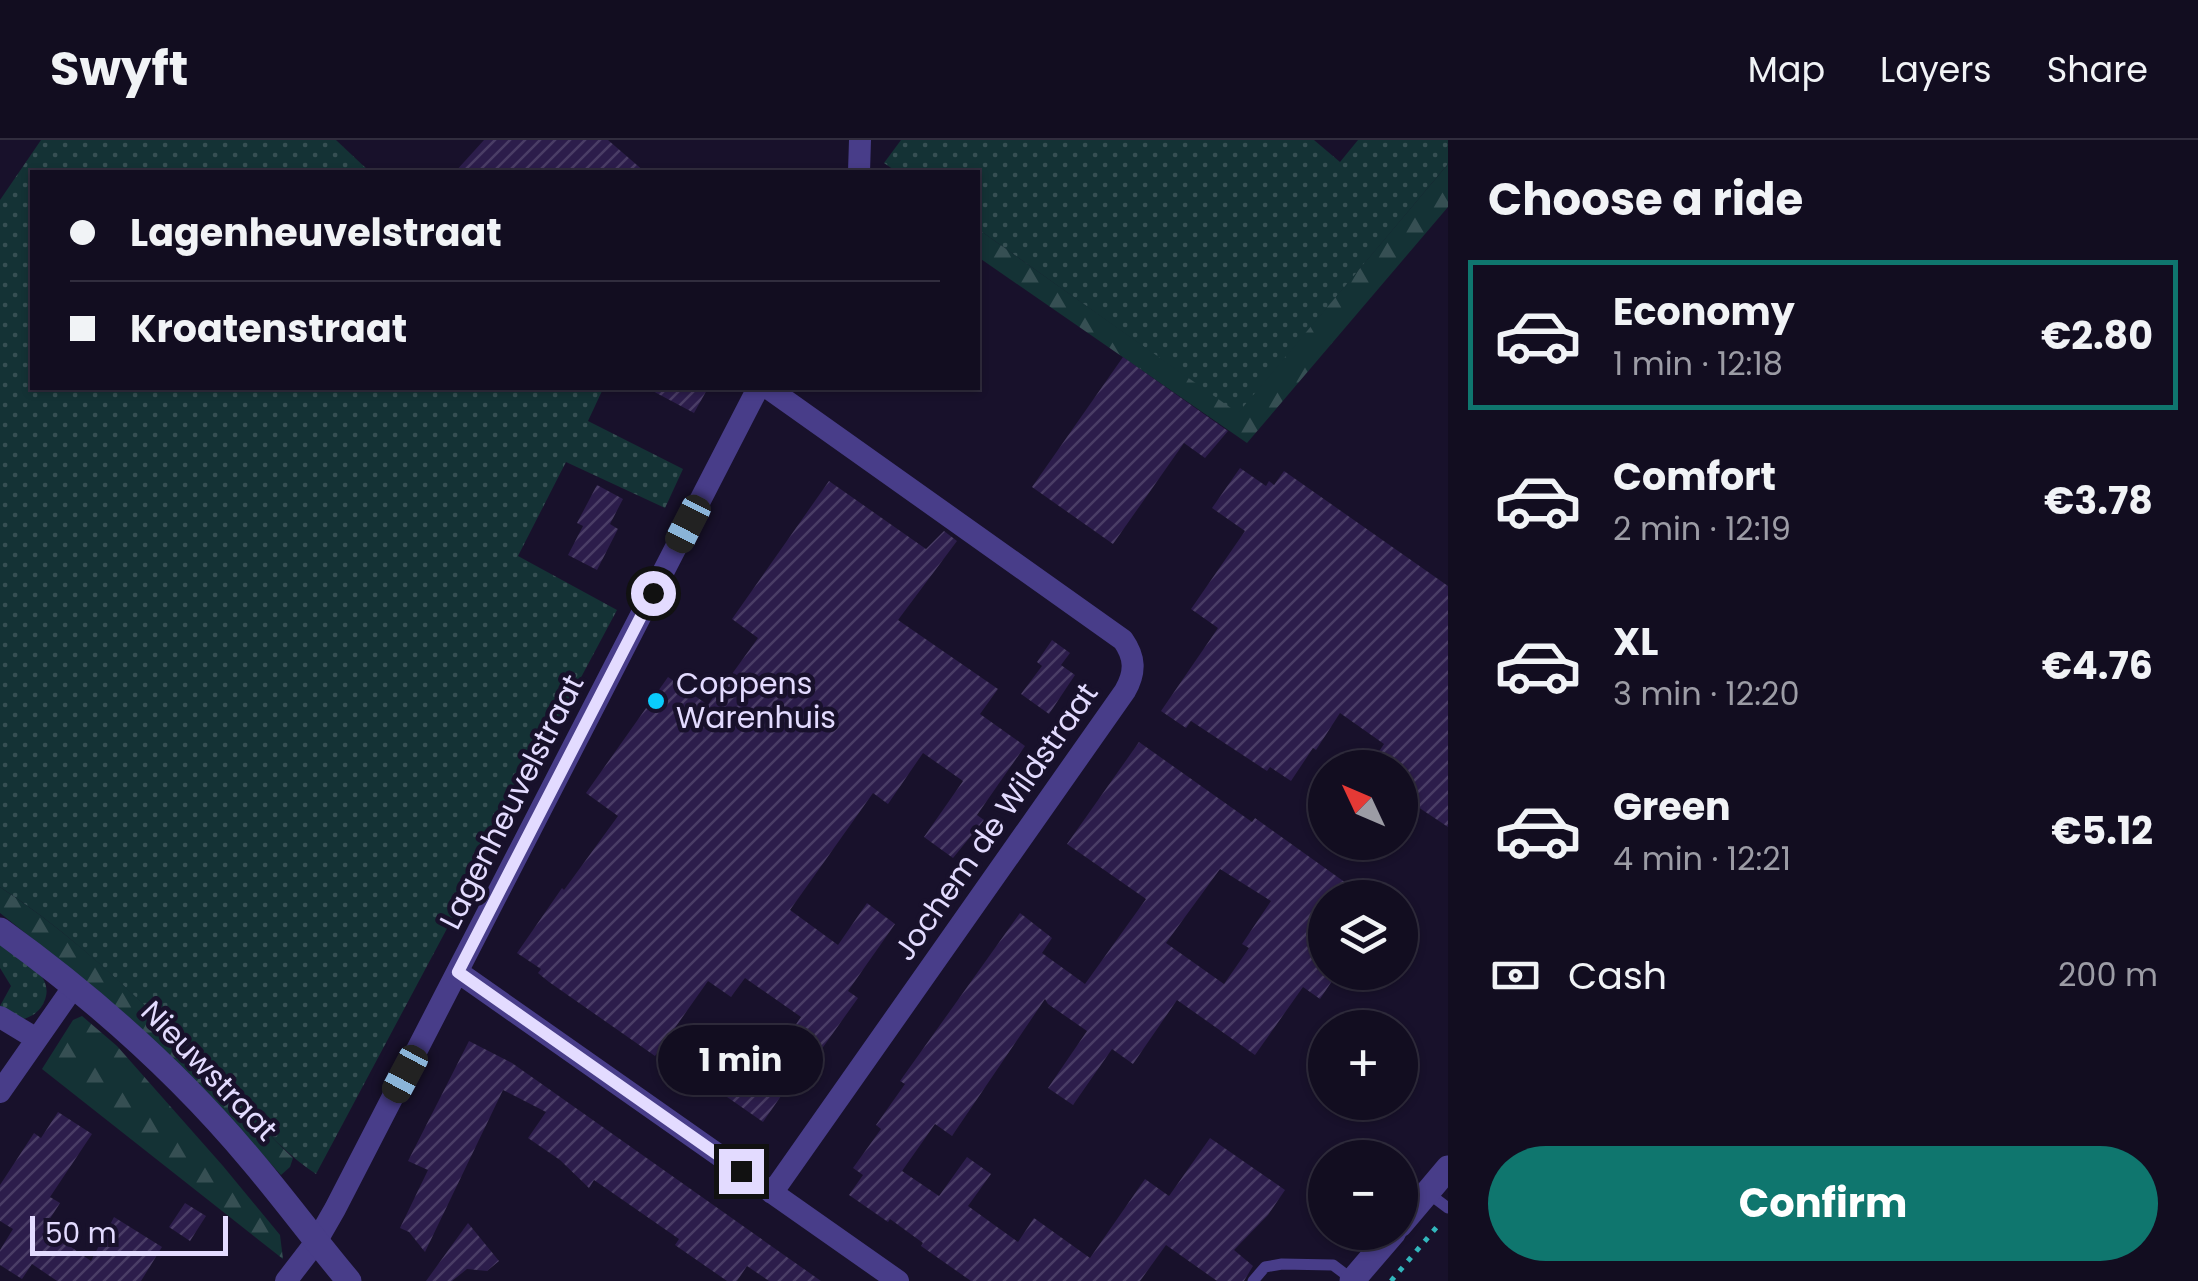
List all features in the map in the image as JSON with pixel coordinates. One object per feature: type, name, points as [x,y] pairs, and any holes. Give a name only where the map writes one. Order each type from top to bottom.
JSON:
[{"type":"street","points":[[859,170],[860,140]]},
{"type":"street","name":"Lagenheuvelstraat","points":[[286,1281],[335,1209],[757,390]]},
{"type":"street","name":"Jochem de Wildstraat","points":[[771,390],[1123,640],[1130,649],[1134,670],[1125,691],[772,1193]]},
{"type":"street","name":"Nieuwstraat","points":[[0,930],[132,1034],[185,1087],[253,1161],[349,1281]]},
{"type":"street","points":[[458,972],[898,1281]]},
{"type":"street","points":[[0,1092],[74,986]]},
{"type":"street","points":[[0,1017],[36,1038]]},
{"type":"street","points":[[1418,1216],[1441,1205],[1448,1168]]},
{"type":"street","points":[[1353,1280],[1379,1250]]},
{"type":"lane","points":[[1252,1281],[1265,1267],[1282,1264],[1333,1265],[1353,1280]]},
{"type":"path","points":[[1392,1281],[1441,1205]]},
{"type":"green space","points":[[41,140],[336,140],[368,170],[30,170],[30,390],[601,390],[588,421],[683,469],[665,508],[566,462],[518,556],[617,610],[316,1174],[270,1135],[106,969],[0,887],[0,200]]},
{"type":"green space","points":[[901,140],[1314,140],[1340,162],[1358,140],[1448,140],[1448,164],[1238,414],[980,230],[980,170],[894,170],[884,163]]},
{"type":"green space","points":[[1448,164],[1448,207],[1247,443],[980,258],[980,230],[1238,413]]},
{"type":"green space","points":[[0,887],[81,947],[155,1015],[293,1158],[290,1167],[281,1175],[101,993],[0,913]]},
{"type":"green space","points":[[0,943],[34,967],[45,983],[44,1002],[27,1018],[19,1020],[0,1006],[11,986],[0,968]]},
{"type":"green space","points":[[82,1016],[117,1046],[223,1166],[280,1235],[283,1259],[42,1069],[73,1020]]},
{"type":"building","points":[[484,140],[608,140],[643,170],[457,170]]},
{"type":"building","points":[[1123,357],[1228,431],[1205,458],[1184,443],[1113,544],[1032,487]]},
{"type":"building","points":[[651,390],[707,390],[694,413]]},
{"type":"building","points":[[1240,468],[1266,486],[1269,481],[1274,485],[1284,471],[1448,586],[1448,827],[1418,807],[1418,750],[1380,750],[1384,744],[1340,713],[1316,750],[1308,750],[1291,781],[1270,767],[1267,771],[1191,721],[1186,728],[1161,711],[1218,628],[1191,609],[1245,531],[1212,508]]},
{"type":"building","points":[[829,481],[926,549],[944,531],[957,541],[898,620],[998,689],[980,714],[1025,746],[977,815],[984,820],[953,858],[924,837],[963,781],[923,753],[888,804],[873,793],[790,910],[838,945],[867,903],[895,924],[848,991],[858,998],[811,1064],[783,1043],[801,1017],[745,978],[731,997],[708,981],[655,1056],[549,982],[538,973],[541,969],[517,953],[618,816],[586,793],[668,677],[708,705],[724,685],[758,638],[732,619]]},
{"type":"building","points":[[597,485],[623,499],[610,524],[618,529],[597,570],[568,555],[583,526],[577,523]]},
{"type":"building","points":[[1052,640],[1070,653],[1061,665],[1075,675],[1049,714],[1021,694],[1042,666],[1037,662]]},
{"type":"building","points":[[1139,742],[1342,880],[1308,880],[1308,990],[1326,990],[1320,999],[1303,987],[1255,1055],[1177,1000],[1133,1064],[1112,1049],[1073,1105],[1048,1088],[1087,1031],[1045,999],[952,1136],[935,1124],[902,1171],[939,1196],[967,1157],[991,1174],[968,1206],[1018,1242],[1034,1218],[1090,1258],[1145,1179],[1169,1196],[1210,1138],[1285,1190],[1268,1215],[1234,1250],[1253,1266],[1244,1281],[1217,1281],[1166,1245],[1140,1281],[971,1281],[890,1219],[888,1222],[849,1195],[863,1175],[853,1168],[881,1129],[876,1125],[905,1084],[900,1081],[1020,913],[1052,938],[1042,953],[1085,984],[1146,899],[1067,844]],"holes":[[[1220,869],[1271,901],[1242,944],[1249,948],[1224,984],[1166,943]]]},
{"type":"building","points":[[469,1041],[512,1063],[821,1281],[769,1281],[747,1266],[737,1281],[727,1281],[675,1245],[679,1239],[594,1180],[589,1188],[560,1160],[528,1138],[546,1112],[503,1090],[425,1252],[409,1232],[400,1228],[428,1170],[408,1161]]},
{"type":"building","points":[[735,1064],[781,1096],[763,1122],[717,1090]]},
{"type":"building","points":[[58,1112],[92,1134],[50,1197],[60,1203],[44,1228],[91,1261],[114,1217],[162,1247],[141,1281],[57,1281],[32,1264],[22,1279],[0,1265],[0,1250],[13,1229],[0,1221],[0,1185],[34,1133],[41,1138]]},
{"type":"building","points":[[185,1203],[206,1216],[190,1241],[169,1227]]},
{"type":"building","points":[[468,1223],[499,1261],[487,1271],[467,1269],[452,1281],[426,1281]]},
{"type":"place","name":"Coppens Warenhuis","points":[[656,701]]},
{"type":"route","points":[[653,593],[458,972],[741,1171]]}]
